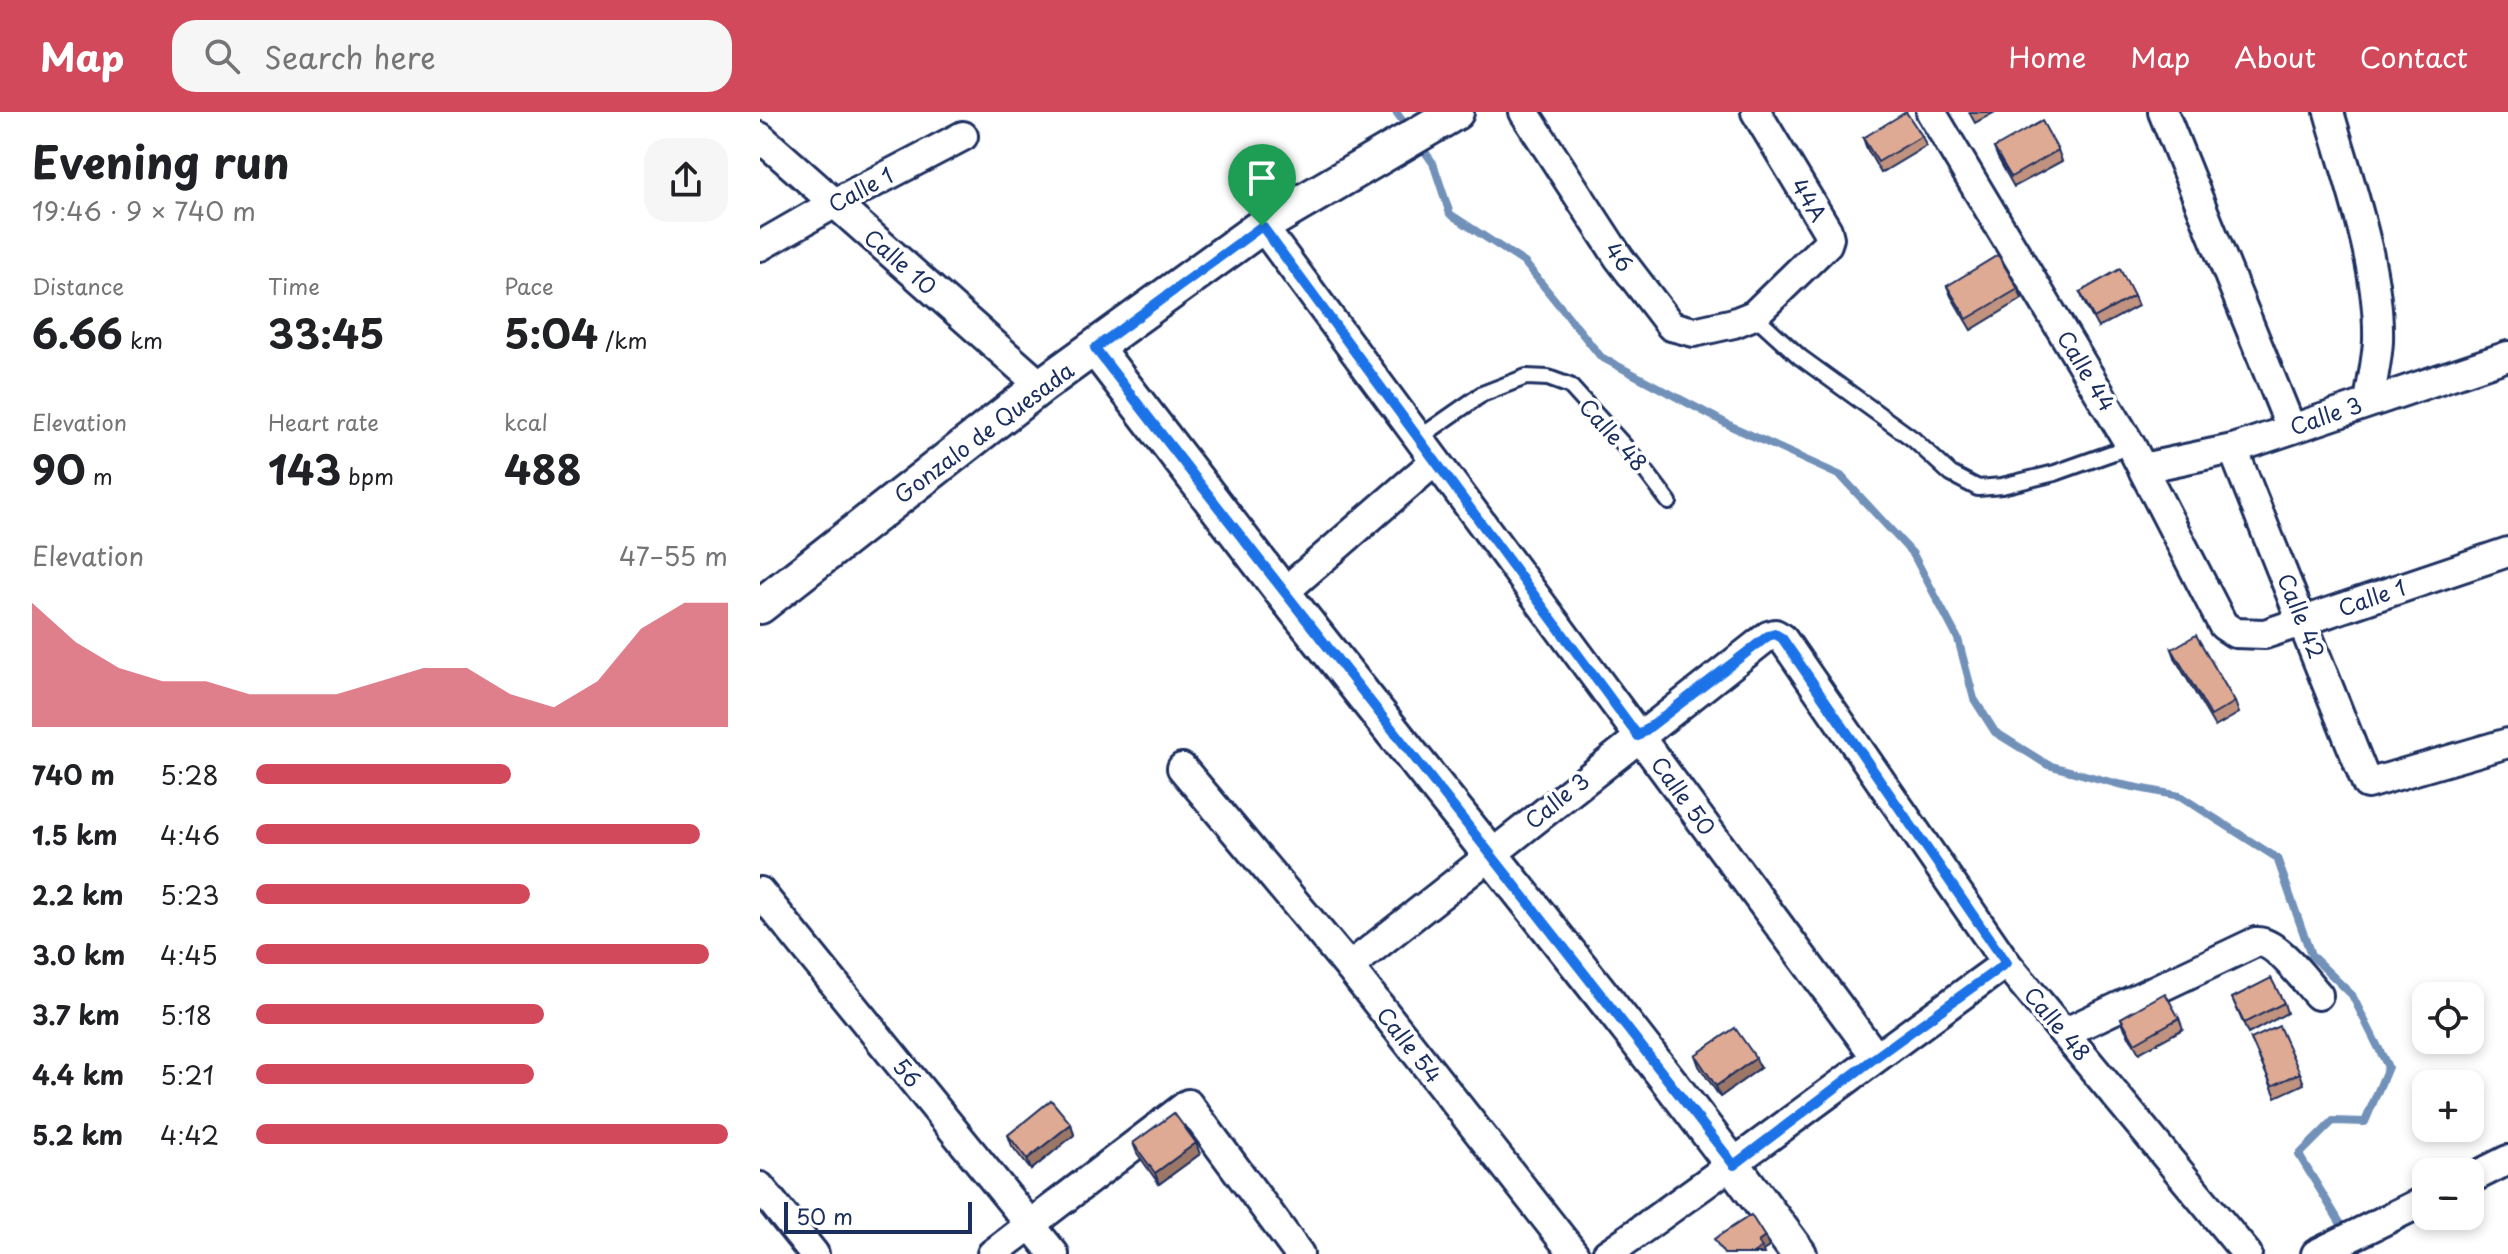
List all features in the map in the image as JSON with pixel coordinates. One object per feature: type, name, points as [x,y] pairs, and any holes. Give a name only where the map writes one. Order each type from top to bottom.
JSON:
[{"type":"street","name":"Gonzalo de Quesada","points":[[760,606],[1041,386],[1262,226],[1456,112]]},
{"type":"street","name":"46","points":[[1524,112],[1619,258],[1671,326],[1694,332],[1754,315]]},
{"type":"street","name":"44A","points":[[1754,315],[1827,244],[1829,238],[1756,112]]},
{"type":"street","name":"Calle 44","points":[[1931,112],[2137,457],[2223,625],[2235,633]]},
{"type":"street","points":[[2163,112],[2291,428]]},
{"type":"street","points":[[2329,112],[2369,259],[2376,300],[2378,342],[2369,402]]},
{"type":"street","name":"Calle 1","points":[[760,246],[963,136]]},
{"type":"street","name":"Calle 10","points":[[760,137],[1041,386]]},
{"type":"street","name":"Calle 50","points":[[1262,226],[1876,1057]]},
{"type":"street","points":[[1095,348],[1283,593],[1734,1165],[1799,1254]]},
{"type":"street","name":"Calle 3","points":[[2137,457],[2233,449],[2508,356]]},
{"type":"street","name":"Calle 42","points":[[2233,449],[2367,784],[2508,743]]},
{"type":"street","points":[[1283,593],[1427,450]]},
{"type":"street","name":"Calle 1","points":[[2235,633],[2265,634],[2508,552]]},
{"type":"street","name":"Calle 48","points":[[1768,636],[1775,634],[1782,638],[2006,963],[2247,1254]]},
{"type":"street","name":"Calle 3","points":[[1349,967],[1768,636]]},
{"type":"street","name":"Calle 54","points":[[1182,768],[1349,967],[1574,1254]]},
{"type":"street","name":"56","points":[[760,892],[1054,1254]]},
{"type":"street","points":[[2064,1033],[2256,942],[2263,941],[2279,951],[2318,995]]},
{"type":"street","points":[[1607,1254],[1734,1165],[2006,963]]},
{"type":"street","points":[[992,1254],[1188,1104],[1299,1254]]},
{"type":"street","points":[[2484,1172],[2508,1160]]},
{"type":"street","points":[[760,1187],[814,1254]]},
{"type":"street","points":[[2316,1254],[2412,1207]]},
{"type":"lane","points":[[1754,315],[1800,357],[1913,439],[1951,474],[1978,488],[2002,486],[2137,457]]},
{"type":"lane","name":"Calle 48","points":[[1427,450],[1482,394],[1526,377],[1548,378],[1570,386],[1638,461],[1669,502]]},
{"type":"building","points":[[1906,112],[1922,136],[1878,162],[1863,138]]},
{"type":"building","points":[[2042,121],[2058,150],[2011,177],[1994,148]]},
{"type":"building","points":[[1998,255],[2018,289],[1967,319],[1947,286]]},
{"type":"building","points":[[2120,269],[2134,296],[2094,318],[2080,292]]},
{"type":"building","points":[[2196,635],[2235,702],[2211,716],[2172,649]]},
{"type":"building","points":[[2271,978],[2284,1003],[2244,1023],[2232,998]]},
{"type":"building","points":[[2165,993],[2179,1018],[2135,1043],[2121,1018]]},
{"type":"building","points":[[2279,1026],[2300,1073],[2272,1086],[2251,1039]]},
{"type":"building","points":[[1735,1028],[1756,1058],[1716,1086],[1695,1055]]},
{"type":"building","points":[[1051,1100],[1071,1124],[1027,1159],[1008,1135]]},
{"type":"building","points":[[1174,1113],[1196,1143],[1155,1173],[1133,1143]]},
{"type":"building","points":[[1751,1215],[1765,1237],[1758,1242],[1762,1248],[1753,1254],[1724,1254],[1714,1239]]},
{"type":"waterway","points":[[1396,112],[1410,131]]},
{"type":"waterway","points":[[1418,142],[1433,163],[1450,214],[1525,263],[1601,357],[1733,427],[1841,476],[1913,554],[1958,639],[1974,699],[1995,732],[2048,765],[2118,784],[2180,796],[2277,858],[2311,955],[2352,995],[2388,1067],[2365,1122],[2333,1121],[2299,1155],[2359,1254]]},
{"type":"route","points":[[1262,226],[1638,736],[1768,636],[1775,634],[1782,638],[2006,963],[1734,1165],[1283,593],[1095,348],[1262,226]]}]
